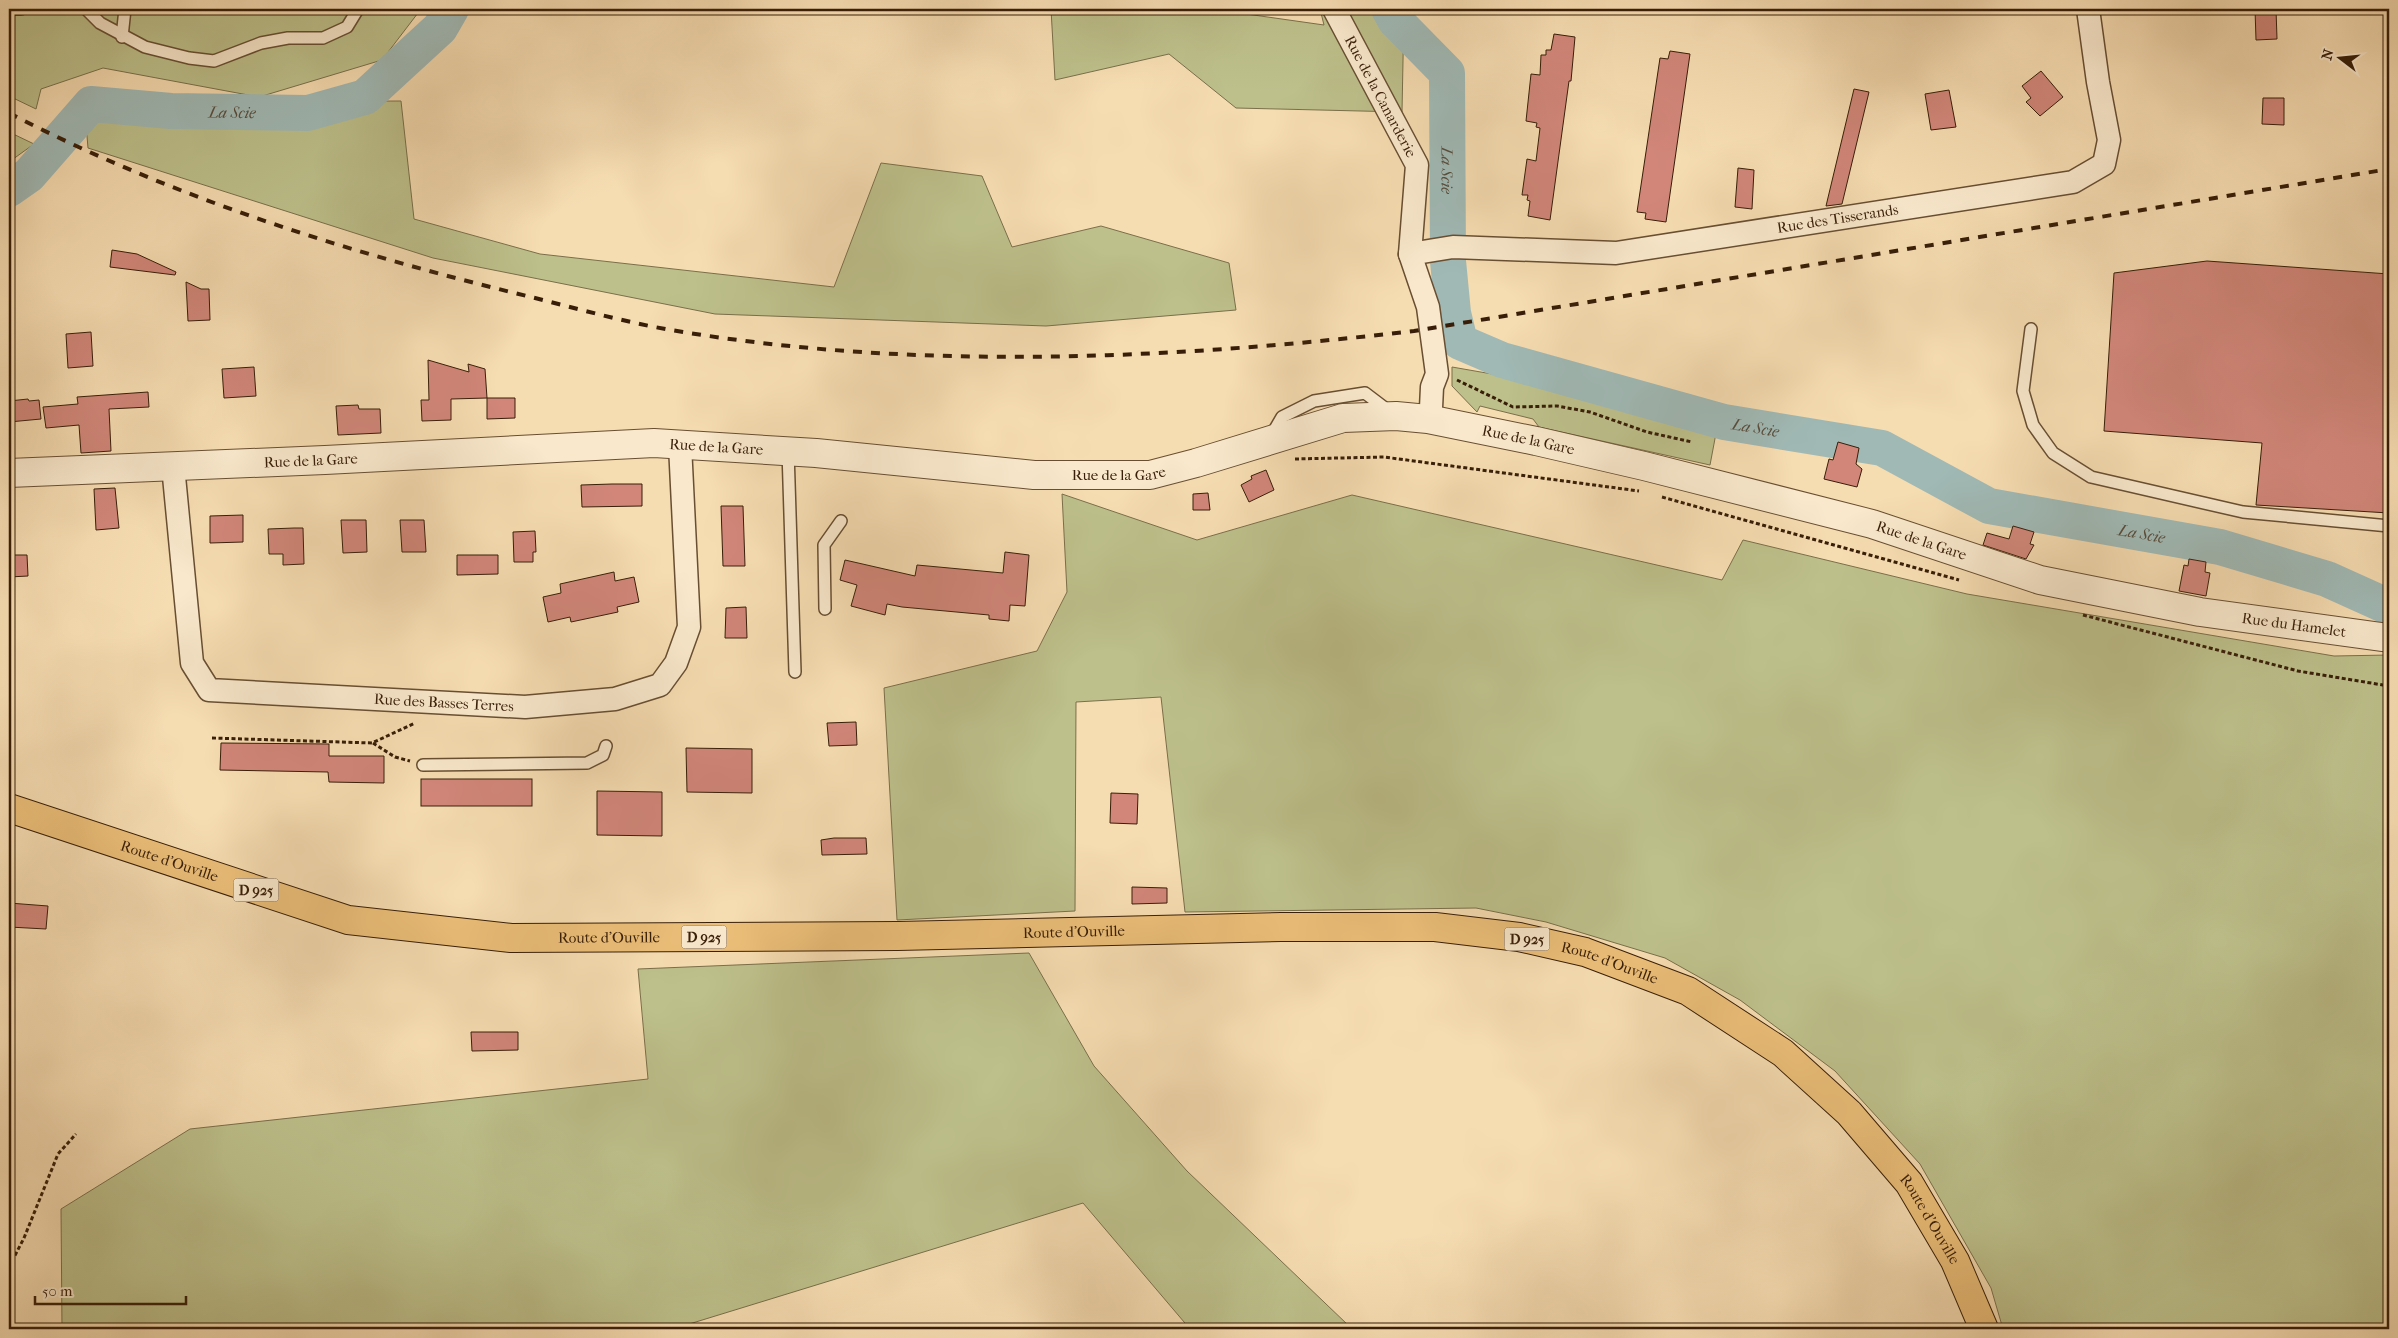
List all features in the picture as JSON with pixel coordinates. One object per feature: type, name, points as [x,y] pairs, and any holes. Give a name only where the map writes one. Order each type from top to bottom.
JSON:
[{"type":"main road","name":"Route d'Ouville","points":[[9,808],[348,920],[511,938],[898,936],[1281,927],[1434,927],[1519,937],[1585,952],[1688,991],[1783,1053],[1849,1113],[1909,1183],[1955,1260],[1984,1329]]},
{"type":"street","name":"Rue de la Canarderie","points":[[1334,9],[1417,165],[1416,253],[1428,307],[1437,374],[1432,387],[1431,408],[1428,419]]},
{"type":"street","name":"Rue des Tisserands","points":[[1416,253],[1454,247],[1616,253],[2073,182],[2104,164],[2109,140],[2098,82],[2088,9]]},
{"type":"street","name":"Rue de la Gare","points":[[9,473],[325,460],[654,443],[788,451],[1034,475],[1150,475],[1343,418],[1396,416],[1428,419],[1644,466],[1872,524],[2040,580],[2200,612]]},
{"type":"street","name":"Rue des Basses Terres","points":[[173,466],[192,663],[209,690],[525,707],[615,699],[660,685],[676,664],[689,627],[680,445]]},
{"type":"street","name":"Rue du Hamelet","points":[[2200,612],[2389,638]]},
{"type":"lane","points":[[14,9],[21,9]]},
{"type":"lane","points":[[86,9],[100,23],[122,37],[145,47],[189,58],[214,61],[262,43],[288,38],[323,38],[347,26],[358,9]]},
{"type":"lane","points":[[122,37],[125,9]]},
{"type":"lane","points":[[2031,329],[2023,391],[2033,425],[2053,453],[2091,477],[2242,512],[2389,526]]},
{"type":"lane","points":[[788,451],[794,672]]},
{"type":"lane","points":[[825,609],[824,545],[841,521]]},
{"type":"lane","points":[[423,764],[587,763],[603,754],[606,746]]},
{"type":"path","points":[[1437,374],[1455,379],[1513,407],[1557,406],[1590,412],[1647,432],[1692,442]]},
{"type":"path","points":[[1268,441],[1284,460],[1384,457],[1640,491]]},
{"type":"path","points":[[1660,496],[1966,582]]},
{"type":"path","points":[[2081,614],[2298,671],[2389,686]]},
{"type":"path","points":[[212,738],[372,743],[420,720],[434,702]]},
{"type":"path","points":[[372,743],[394,757],[423,764]]},
{"type":"path","points":[[9,1267],[24,1238],[58,1154],[76,1134]]},
{"type":"green space","points":[[9,9],[421,9],[382,60],[259,97],[103,68],[41,89],[36,109],[9,96]]},
{"type":"green space","points":[[1051,9],[1211,9],[1324,25],[1320,9],[1404,9],[1402,112],[1236,108],[1169,54],[1055,80]]},
{"type":"green space","points":[[401,101],[414,219],[540,254],[834,287],[881,163],[982,176],[1012,247],[1101,226],[1229,263],[1236,310],[1046,326],[715,314],[433,258],[88,148],[86,124],[147,102]]},
{"type":"green space","points":[[9,132],[34,144],[9,162]]},
{"type":"green space","points":[[1452,367],[1618,396],[1717,428],[1710,465],[1539,427],[1533,419],[1480,406],[1477,412],[1452,386]]},
{"type":"green space","points":[[1062,494],[1197,540],[1352,495],[1722,580],[1743,540],[1967,594],[2334,656],[2389,655],[2389,1329],[2003,1329],[1991,1288],[1920,1164],[1835,1071],[1740,1000],[1665,958],[1546,922],[1476,908],[1185,912],[1161,697],[1076,702],[1075,911],[897,920],[884,688],[1037,651],[1067,592]]},
{"type":"green space","points":[[1029,953],[1094,1066],[1187,1171],[1348,1325],[1338,1329],[1190,1329],[1083,1203],[673,1329],[62,1329],[61,1209],[190,1129],[648,1079],[638,969]]},
{"type":"building","points":[[2255,9],[2276,9],[2277,39],[2256,40]]},
{"type":"building","points":[[1554,34],[1575,37],[1571,81],[1569,81],[1550,220],[1528,216],[1530,201],[1527,200],[1528,195],[1522,195],[1527,159],[1536,161],[1540,128],[1536,127],[1537,123],[1526,121],[1531,74],[1540,75],[1541,55],[1546,55],[1546,50],[1551,50]]},
{"type":"building","points":[[1670,51],[1690,54],[1666,222],[1645,219],[1646,213],[1637,212],[1660,58],[1668,59]]},
{"type":"building","points":[[2041,71],[2063,97],[2040,116],[2026,102],[2031,98],[2022,86]]},
{"type":"building","points":[[1854,89],[1869,92],[1842,204],[1826,206]]},
{"type":"building","points":[[1949,90],[1956,127],[1931,130],[1925,94]]},
{"type":"building","points":[[2263,98],[2284,98],[2284,125],[2262,124]]},
{"type":"building","points":[[1738,168],[1754,170],[1752,209],[1735,207]]},
{"type":"building","points":[[112,250],[137,254],[176,272],[175,275],[110,267]]},
{"type":"building","points":[[2207,261],[2389,274],[2389,513],[2256,505],[2262,443],[2104,431],[2114,273]]},
{"type":"building","points":[[186,282],[201,289],[209,289],[210,320],[188,321]]},
{"type":"building","points":[[91,332],[93,366],[68,368],[66,334]]},
{"type":"building","points":[[428,360],[469,372],[468,364],[485,369],[487,398],[451,399],[451,420],[422,421],[421,400],[429,400]]},
{"type":"building","points":[[254,367],[256,396],[224,398],[222,369]]},
{"type":"building","points":[[148,392],[149,407],[109,409],[111,451],[81,453],[79,425],[46,428],[43,407],[78,404],[77,397]]},
{"type":"building","points":[[487,398],[515,398],[515,418],[487,419]]},
{"type":"building","points":[[28,399],[29,401],[39,400],[41,419],[9,422],[9,401]]},
{"type":"building","points":[[358,405],[359,409],[380,409],[381,433],[338,435],[336,406]]},
{"type":"building","points":[[1838,442],[1859,448],[1856,464],[1862,469],[1857,487],[1824,479],[1829,459],[1833,460]]},
{"type":"building","points":[[1266,470],[1274,490],[1249,502],[1241,485],[1252,479],[1251,476]]},
{"type":"building","points":[[642,484],[642,506],[582,507],[581,485]]},
{"type":"building","points":[[115,488],[119,528],[96,530],[94,489]]},
{"type":"building","points":[[1208,493],[1210,510],[1193,510],[1193,494]]},
{"type":"building","points":[[721,506],[743,506],[745,566],[723,566]]},
{"type":"building","points":[[243,515],[243,542],[210,543],[210,516]]},
{"type":"building","points":[[341,520],[366,520],[367,552],[343,553]]},
{"type":"building","points":[[400,520],[424,520],[426,552],[402,552]]},
{"type":"building","points":[[2013,526],[2034,532],[2030,544],[2034,545],[2026,559],[1983,545],[1987,533],[2009,539]]},
{"type":"building","points":[[303,528],[304,564],[283,565],[283,554],[269,554],[268,529]]},
{"type":"building","points":[[535,531],[536,552],[533,552],[533,562],[514,562],[513,532]]},
{"type":"building","points":[[1005,552],[1029,555],[1025,606],[1010,605],[1009,621],[989,619],[989,615],[887,604],[885,615],[851,606],[857,585],[840,580],[845,560],[915,576],[917,565],[1003,573]]},
{"type":"building","points":[[9,555],[27,555],[28,576],[9,577]]},
{"type":"building","points":[[457,555],[498,555],[498,574],[457,575]]},
{"type":"building","points":[[2189,559],[2206,562],[2205,572],[2210,573],[2206,596],[2179,591],[2184,565],[2188,566]]},
{"type":"building","points":[[614,572],[615,581],[634,577],[639,602],[617,607],[618,612],[571,622],[570,617],[548,622],[543,597],[561,593],[560,584]]},
{"type":"building","points":[[746,607],[747,638],[725,638],[726,608]]},
{"type":"building","points":[[856,722],[857,745],[829,746],[827,723]]},
{"type":"building","points":[[221,743],[329,744],[329,756],[384,756],[384,783],[329,782],[328,772],[220,770]]},
{"type":"building","points":[[686,748],[752,749],[752,793],[687,792]]},
{"type":"building","points":[[421,779],[532,779],[532,806],[421,806]]},
{"type":"building","points":[[597,791],[662,792],[662,836],[597,835]]},
{"type":"building","points":[[1111,793],[1138,794],[1137,824],[1110,823]]},
{"type":"building","points":[[866,838],[867,854],[822,855],[821,840]]},
{"type":"building","points":[[1132,887],[1167,888],[1167,903],[1132,904]]},
{"type":"building","points":[[9,903],[48,906],[46,929],[9,927]]},
{"type":"building","points":[[471,1032],[518,1032],[518,1050],[472,1051]]},
{"type":"waterway","name":"La Scie","points":[[9,189],[29,175],[91,104],[171,111],[308,113],[365,97],[440,28],[451,9]]},
{"type":"waterway","name":"La Scie","points":[[1389,9],[1395,20],[1447,73],[1448,261],[1453,313],[1460,342],[1502,360],[1724,422],[1882,448],[1989,506],[2220,547],[2327,579],[2389,607]]},
{"type":"railway","points":[[9,113],[71,144],[198,197],[328,242],[460,279],[624,321],[683,332],[773,344],[865,352],[956,356],[1048,357],[1140,354],[1323,341],[1414,331],[2389,169]]}]
